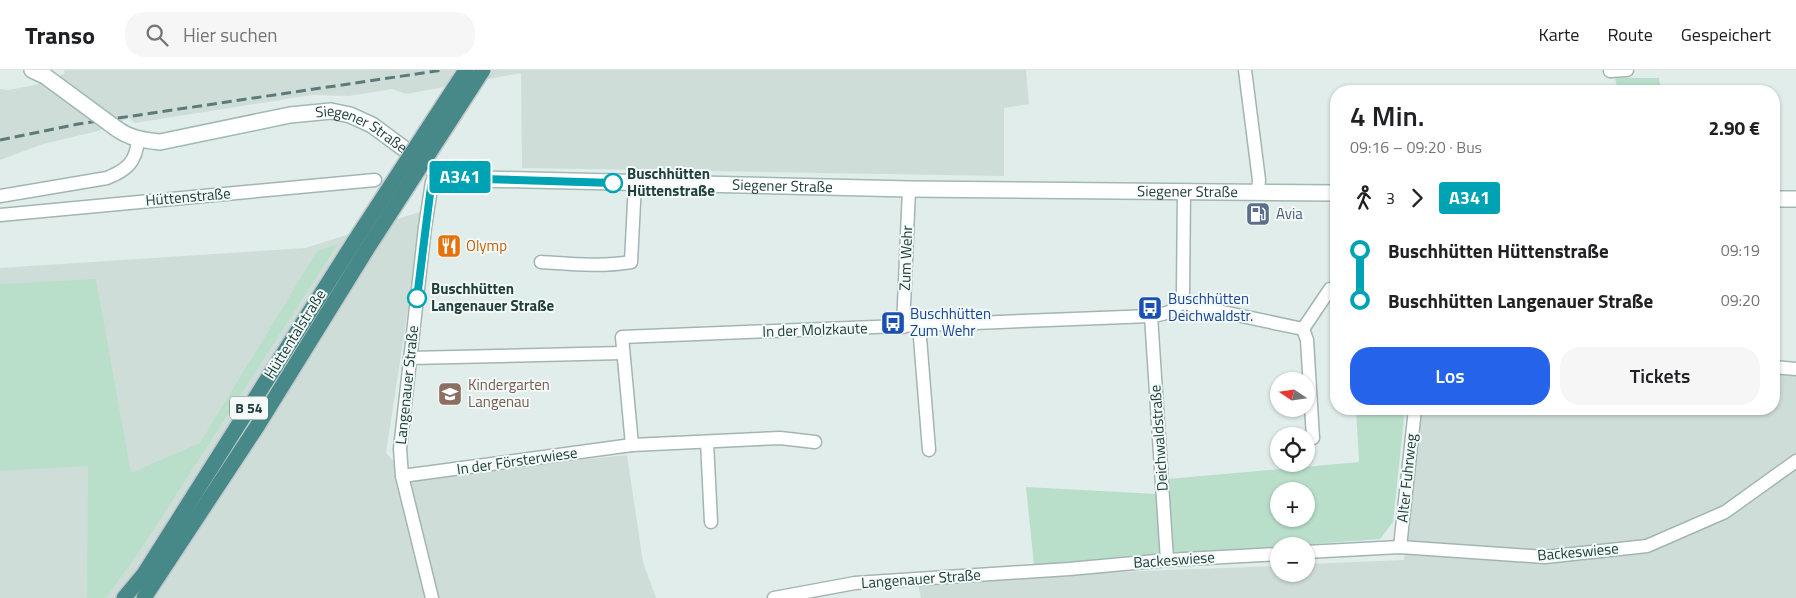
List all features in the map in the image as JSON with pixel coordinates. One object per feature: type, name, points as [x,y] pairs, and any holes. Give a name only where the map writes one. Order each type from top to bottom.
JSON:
[{"type":"highway","name":"Hüttentalstraße","points":[[144,598],[258,425],[360,245],[466,70]]},
{"type":"highway","name":"Hüttentalstraße","points":[[124,598],[144,574],[360,245],[483,70]]},
{"type":"main road","name":"Siegener Straße","points":[[38,73],[117,130],[126,136],[138,140],[160,142],[290,115],[331,111],[350,115],[372,125],[420,161],[438,171],[457,176],[482,179],[909,189],[1330,192]]},
{"type":"main road","points":[[1780,199],[1796,199]]},
{"type":"street","points":[[1244,70],[1259,180],[1258,192]]},
{"type":"street","points":[[1610,71],[1627,70]]},
{"type":"street","points":[[0,196],[108,178],[121,172],[132,162],[137,151],[138,140]]},
{"type":"street","name":"Langenauer Straße","points":[[432,598],[402,476],[400,448],[425,226],[432,182],[438,171]]},
{"type":"street","name":"Hüttenstraße","points":[[0,215],[375,180]]},
{"type":"street","points":[[541,262],[592,266],[631,262],[635,183]]},
{"type":"street","name":"Zum Wehr","points":[[903,327],[909,189]]},
{"type":"street","points":[[1184,191],[1183,293],[1180,303],[1303,329]]},
{"type":"street","points":[[1303,329],[1330,289]]},
{"type":"street","name":"In der Molzkaute","points":[[622,353],[622,337],[1151,316],[1170,312],[1180,303]]},
{"type":"street","name":"Deichwaldstraße","points":[[1151,316],[1167,560]]},
{"type":"street","points":[[919,325],[929,450]]},
{"type":"street","points":[[1303,329],[1307,340],[1311,427]]},
{"type":"street","points":[[410,358],[622,353],[632,445]]},
{"type":"street","points":[[1780,367],[1796,369]]},
{"type":"street","name":"Alter Fuhrweg","points":[[1400,547],[1414,415]]},
{"type":"street","name":"In der Försterwiese","points":[[402,476],[632,445],[780,438],[815,442]]},
{"type":"street","points":[[707,442],[711,522]]},
{"type":"street","name":"Backeswiese","points":[[1315,552],[1400,547],[1545,557],[1647,546],[1725,512],[1796,461]]},
{"type":"street","name":"Backeswiese","points":[[1069,569],[1167,560],[1270,554]]},
{"type":"street","name":"Langenauer Straße","points":[[774,598],[838,592],[871,582],[1069,569]]},
{"type":"shaded area","points":[[63,70],[1026,70],[1029,104],[1004,108],[1004,176],[522,168],[521,73],[406,94],[392,89],[349,96],[312,95],[135,123],[129,118],[98,131],[43,144],[0,160],[0,89],[8,90],[35,85],[64,74]]},
{"type":"shaded area","points":[[1329,204],[1330,204],[1330,285]]},
{"type":"shaded area","points":[[423,211],[386,453],[408,477],[627,455],[643,562],[656,598],[0,598],[0,268],[305,248]]},
{"type":"shaded area","points":[[1780,375],[1796,376],[1796,598],[921,598],[918,585],[1035,575],[1270,566],[1270,582],[1315,582],[1315,564],[1404,560],[1420,415],[1780,415]]},
{"type":"green space","points":[[1615,78],[1659,78],[1660,85],[1617,85]]},
{"type":"green space","points":[[338,244],[141,549],[106,598],[87,598],[88,466],[0,471],[0,284],[96,279],[131,473],[200,443],[317,251]]},
{"type":"green space","points":[[1356,415],[1404,415],[1393,522],[1380,539],[1315,544],[1315,537],[1270,537],[1270,547],[1034,565],[1026,487],[1157,494],[1157,480],[1270,470],[1270,472],[1315,472],[1315,466],[1359,462]]},
{"type":"railway","points":[[0,140],[78,124],[443,70]]},
{"type":"bus line","name":"A341","points":[[417,298],[430,194],[432,182],[438,171],[457,176],[482,179],[613,183]]},
{"type":"place","name":"Buschhütten Hüttenstraße","points":[[613,183]]},
{"type":"place","name":"Avia","points":[[1258,214]]},
{"type":"place","name":"Olymp","points":[[449,246]]},
{"type":"place","name":"Buschhütten Langenauer Straße","points":[[417,298]]},
{"type":"place","name":"Buschhütten Deichwaldstr.","points":[[1150,308]]},
{"type":"place","name":"Buschhütten Zum Wehr","points":[[893,323]]},
{"type":"place","name":"Kindergarten Langenau","points":[[450,394]]}]
